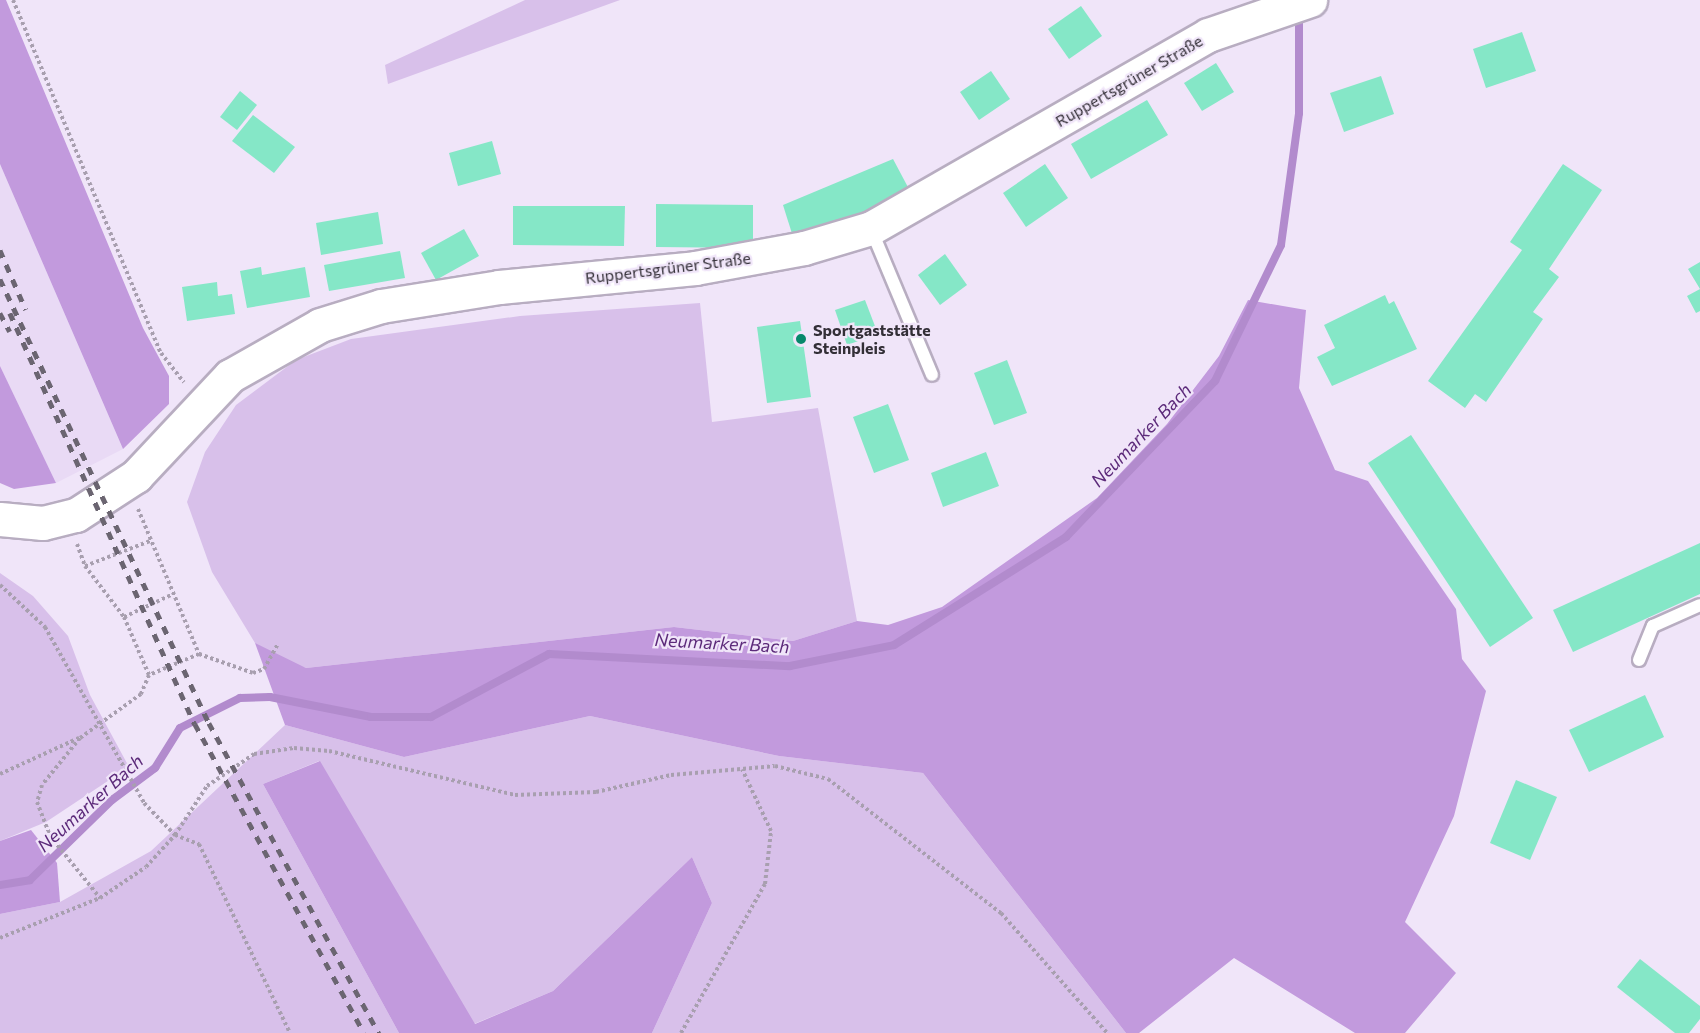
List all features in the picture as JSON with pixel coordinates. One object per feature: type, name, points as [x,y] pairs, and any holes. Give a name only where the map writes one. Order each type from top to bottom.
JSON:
[{"type":"street","name":"Ruppertsgrüner Straße","points":[[72,517],[136,476],[202,403],[274,347],[381,306],[499,287],[695,268],[804,248],[871,228],[1208,35],[1274,9],[1310,0]]},
{"type":"street","points":[[0,519],[14,524],[72,517]]},
{"type":"lane","points":[[871,228],[932,375]]},
{"type":"lane","points":[[1639,660],[1653,626],[1700,605]]},
{"type":"path","points":[[13,0],[161,353],[202,403]]},
{"type":"path","points":[[136,476],[138,508],[171,595],[199,654]]},
{"type":"path","points":[[72,517],[86,566],[124,617],[149,675]]},
{"type":"path","points":[[86,566],[150,541]]},
{"type":"path","points":[[0,585],[45,627],[82,700],[101,724],[122,768],[144,803],[175,835],[199,844],[290,1033]]},
{"type":"path","points":[[124,617],[171,595]]},
{"type":"path","points":[[0,774],[80,738],[141,694],[149,675],[199,654],[253,673],[264,669],[278,644]]},
{"type":"path","points":[[80,738],[42,785],[37,802],[50,836],[100,898]]},
{"type":"path","points":[[0,938],[100,898],[146,867],[175,835],[207,786],[254,754],[294,748],[329,751],[515,795],[596,792],[671,776],[775,766],[828,779],[864,804],[1001,913],[1107,1033]]},
{"type":"path","points":[[681,1033],[765,884],[771,831],[742,769]]},
{"type":"shaded area","points":[[0,0],[6,0],[143,328],[169,376],[169,404],[123,449],[0,164]]},
{"type":"shaded area","points":[[525,0],[620,0],[388,84],[385,65]]},
{"type":"shaded area","points":[[0,164],[123,449],[56,483],[0,366]]},
{"type":"shaded area","points":[[1248,300],[1306,310],[1299,388],[1335,470],[1368,481],[1456,609],[1462,659],[1486,691],[1454,816],[1405,922],[1456,973],[1405,1033],[1355,1033],[1234,958],[1139,1033],[1126,1033],[923,773],[779,756],[590,716],[404,757],[285,725],[255,643],[306,668],[674,627],[793,641],[857,621],[888,625],[942,607],[1097,498],[1167,424],[1219,356]]},
{"type":"shaded area","points":[[700,303],[712,422],[818,408],[857,621],[793,641],[674,627],[306,668],[274,658],[255,643],[212,572],[187,502],[205,452],[236,405],[296,360],[351,339],[520,316]]},
{"type":"shaded area","points":[[0,366],[56,483],[14,489],[0,483]]},
{"type":"shaded area","points":[[0,573],[33,596],[68,636],[90,695],[129,767],[46,822],[0,841]]},
{"type":"shaded area","points":[[590,716],[779,756],[923,773],[1126,1033],[652,1033],[712,903],[692,857],[553,991],[474,1024],[319,761],[263,784],[399,1033],[0,1033],[0,914],[60,902],[151,851],[285,725],[404,757]]},
{"type":"shaded area","points":[[320,761],[475,1024],[553,991],[692,857],[712,903],[652,1033],[399,1033],[263,784]]},
{"type":"shaded area","points":[[31,830],[57,863],[60,902],[0,914],[0,841]]},
{"type":"building","points":[[1081,6],[1102,36],[1069,59],[1048,29]]},
{"type":"building","points":[[1522,32],[1536,71],[1486,88],[1473,49]]},
{"type":"building","points":[[1216,63],[1234,92],[1202,111],[1184,83]]},
{"type":"building","points":[[991,71],[1010,99],[979,120],[960,92]]},
{"type":"building","points":[[1381,76],[1394,114],[1344,132],[1330,93]]},
{"type":"building","points":[[240,91],[257,105],[237,130],[220,117]]},
{"type":"building","points":[[1147,100],[1168,135],[1091,179],[1071,144]]},
{"type":"building","points":[[253,115],[295,147],[274,173],[232,141]]},
{"type":"building","points":[[492,141],[501,174],[458,186],[449,153]]},
{"type":"building","points":[[893,159],[910,191],[873,211],[794,240],[783,205]]},
{"type":"building","points":[[1045,164],[1068,198],[1026,227],[1003,193]]},
{"type":"building","points":[[1563,164],[1602,190],[1549,269],[1559,277],[1533,312],[1543,319],[1486,402],[1475,394],[1465,408],[1428,381],[1522,250],[1510,242]]},
{"type":"building","points":[[656,204],[753,205],[753,248],[656,247]]},
{"type":"building","points":[[513,206],[625,206],[624,246],[513,245]]},
{"type":"building","points":[[378,212],[383,244],[321,255],[316,223]]},
{"type":"building","points":[[464,229],[479,256],[436,280],[421,253]]},
{"type":"building","points":[[400,251],[405,278],[329,291],[324,265]]},
{"type":"building","points":[[945,254],[967,285],[940,305],[918,275]]},
{"type":"building","points":[[1700,262],[1700,289],[1688,269]]},
{"type":"building","points":[[261,267],[262,275],[305,267],[310,297],[247,308],[240,271]]},
{"type":"building","points":[[217,282],[218,296],[232,294],[235,314],[187,321],[182,287]]},
{"type":"building","points":[[1700,289],[1700,311],[1696,313],[1687,296]]},
{"type":"building","points":[[1385,295],[1389,304],[1394,301],[1417,349],[1332,386],[1317,357],[1335,348],[1324,325]]},
{"type":"building","points":[[865,300],[878,334],[847,345],[835,310]]},
{"type":"building","points":[[800,321],[811,397],[767,403],[757,327]]},
{"type":"building","points":[[1007,360],[1027,413],[994,425],[974,373]]},
{"type":"building","points":[[888,404],[909,460],[874,473],[853,417]]},
{"type":"building","points":[[1411,435],[1533,618],[1490,647],[1368,463]]},
{"type":"building","points":[[986,452],[999,486],[943,507],[931,473]]},
{"type":"building","points":[[1700,543],[1700,594],[1573,652],[1553,610]]},
{"type":"building","points":[[1645,695],[1664,737],[1589,772],[1569,730]]},
{"type":"building","points":[[1516,780],[1557,797],[1530,860],[1490,843]]},
{"type":"building","points":[[1640,959],[1700,1006],[1700,1019],[1689,1033],[1675,1033],[1617,987]]},
{"type":"waterway","name":"Neumarker Bach","points":[[0,885],[30,880],[112,800],[155,768],[180,728],[240,698],[270,697],[371,717],[431,717],[549,654],[790,666],[894,645],[1066,537],[1215,381],[1281,245],[1299,113],[1299,10]]},
{"type":"railway","points":[[0,250],[26,310]]},
{"type":"railway","points":[[0,279],[209,723],[379,1033]]},
{"type":"railway","points":[[0,313],[10,332]]},
{"type":"railway","points":[[10,313],[195,724],[364,1033]]},
{"type":"place","name":"Sportgaststätte Steinpleis","points":[[801,339]]}]
